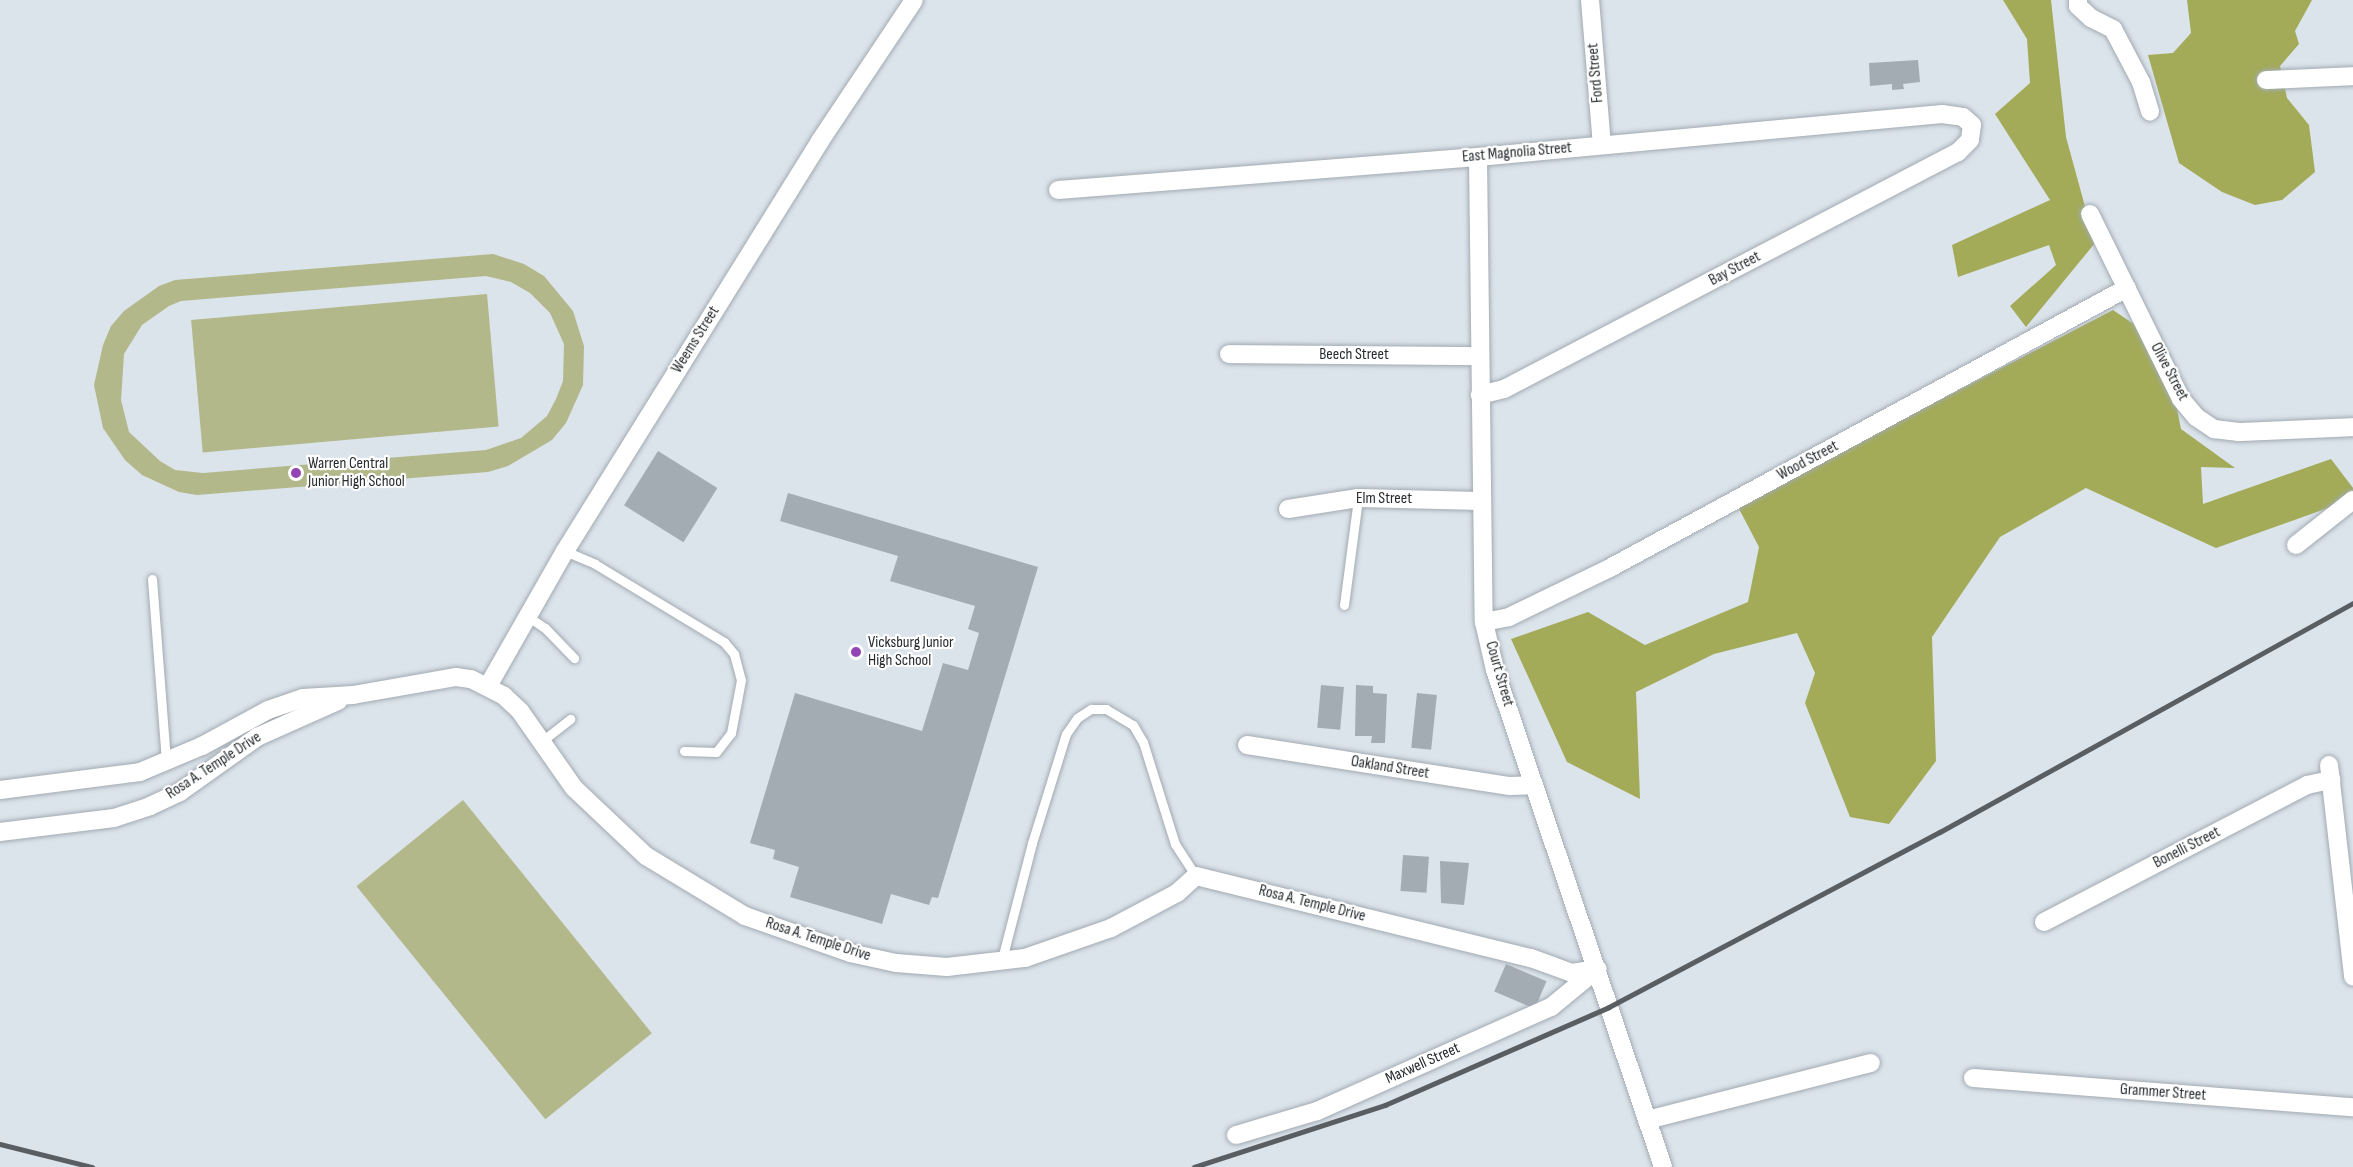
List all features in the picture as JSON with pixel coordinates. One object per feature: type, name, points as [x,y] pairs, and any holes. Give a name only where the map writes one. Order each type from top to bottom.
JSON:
[{"type":"street","name":"Weems Street","points":[[488,686],[565,551],[814,151],[914,0]]},
{"type":"street","name":"Ford Street","points":[[1590,0],[1602,145]]},
{"type":"street","points":[[2078,0],[2078,6],[2091,18],[2113,28],[2141,82],[2150,112]]},
{"type":"street","points":[[2266,80],[2353,76]]},
{"type":"street","name":"East Magnolia Street","points":[[1058,190],[1478,157],[1942,114],[1963,117],[1972,125]]},
{"type":"street","name":"Bay Street","points":[[1480,395],[1504,389],[1958,152],[1970,140],[1972,125]]},
{"type":"street","name":"Court Street","points":[[1478,157],[1484,622],[1495,670],[1598,969],[1663,1167]]},
{"type":"street","name":"Olive Street","points":[[2090,214],[2181,399],[2196,417],[2214,429],[2239,432],[2353,427]]},
{"type":"street","name":"Wood Street","points":[[1484,622],[1509,617],[1608,569],[2127,288]]},
{"type":"street","name":"Beech Street","points":[[1229,354],[1480,356]]},
{"type":"street","name":"Elm Street","points":[[1288,509],[1358,498],[1481,501]]},
{"type":"street","points":[[2296,545],[2353,500]]},
{"type":"street","name":"Rosa A. Temple Drive","points":[[0,790],[107,779],[166,763],[268,710],[303,698],[353,695],[456,677],[488,686],[520,711],[574,788],[612,827],[646,856],[745,915],[850,953],[896,963],[947,967],[1002,963],[1064,947],[1111,928],[1177,893],[1196,876],[1531,958],[1572,973],[1598,969]]},
{"type":"street","name":"Rosa A. Temple Drive","points":[[0,832],[114,818],[150,806],[180,792],[257,737],[353,695]]},
{"type":"street","name":"Oakland Street","points":[[1247,745],[1510,786],[1534,785]]},
{"type":"street","name":"Bonelli Street","points":[[2044,922],[2330,772],[2353,976]]},
{"type":"street","name":"Maxwell Street","points":[[1236,1135],[1317,1111],[1551,1007],[1598,969]]},
{"type":"street","points":[[1647,1120],[1870,1063]]},
{"type":"street","name":"Grammer Street","points":[[1973,1078],[2353,1107]]},
{"type":"lane","points":[[1344,605],[1358,498]]},
{"type":"lane","points":[[565,551],[595,564],[724,642],[735,654],[740,667],[741,693],[731,733],[716,752],[684,751]]},
{"type":"lane","points":[[152,579],[166,763]]},
{"type":"lane","points":[[527,616],[545,628],[574,658]]},
{"type":"lane","points":[[1002,963],[1032,843],[1066,734],[1077,718],[1091,709],[1106,709],[1133,725],[1143,742],[1175,844],[1196,876]]},
{"type":"lane","points":[[542,741],[570,719]]},
{"type":"green space","points":[[2003,0],[2051,0],[2066,137],[2095,243],[2026,327],[2010,306],[2056,265],[2049,245],[1958,277],[1952,245],[2050,200],[1995,114],[2030,83],[2027,39]]},
{"type":"green space","points":[[2187,0],[2312,0],[2295,31],[2299,44],[2280,66],[2287,98],[2309,125],[2315,172],[2282,200],[2255,205],[2222,192],[2179,163],[2148,55],[2173,53],[2191,33]]},
{"type":"green space","points":[[493,254],[524,264],[544,276],[573,311],[584,346],[583,385],[566,423],[552,440],[508,466],[488,472],[197,495],[179,492],[142,475],[125,460],[103,428],[94,385],[103,345],[111,326],[124,311],[159,286],[175,280]],"holes":[[[486,276],[511,282],[530,293],[550,313],[564,344],[563,381],[556,399],[547,416],[521,438],[486,450],[203,473],[175,470],[160,461],[129,432],[121,400],[124,354],[142,325],[169,306],[181,301]]]},
{"type":"green space","points":[[487,294],[499,426],[203,452],[191,320]]},
{"type":"green space","points":[[2113,310],[2144,331],[2168,364],[2181,429],[2235,468],[2201,467],[2203,504],[2331,459],[2353,488],[2353,499],[2216,548],[2086,488],[2000,537],[1932,637],[1936,761],[1889,824],[1850,817],[1805,703],[1815,673],[1797,633],[1714,654],[1636,692],[1640,799],[1567,762],[1511,639],[1588,612],[1645,645],[1748,602],[1759,547],[1737,505]]},
{"type":"green space","points":[[463,800],[652,1033],[545,1119],[357,886]]},
{"type":"building","points":[[1918,60],[1920,82],[1903,84],[1904,89],[1892,90],[1892,84],[1870,86],[1869,63]]},
{"type":"building","points":[[658,451],[717,488],[683,542],[624,505]]},
{"type":"building","points":[[788,493],[1038,567],[938,898],[932,897],[929,905],[891,894],[882,924],[790,897],[799,867],[773,859],[775,850],[750,843],[795,693],[922,731],[943,663],[968,670],[979,633],[968,629],[975,606],[890,581],[898,556],[780,521]]},
{"type":"building","points":[[1321,685],[1344,687],[1340,730],[1317,728]]},
{"type":"building","points":[[1356,685],[1373,686],[1373,693],[1387,694],[1385,743],[1371,743],[1372,736],[1355,736]]},
{"type":"building","points":[[1417,693],[1437,695],[1431,750],[1411,748]]},
{"type":"building","points":[[1403,855],[1429,857],[1426,893],[1400,891]]},
{"type":"building","points":[[1440,861],[1469,863],[1464,905],[1441,903]]},
{"type":"building","points":[[1506,964],[1547,981],[1535,1009],[1494,992]]},
{"type":"railway","points":[[1194,1167],[1385,1105],[1609,1007],[1940,832],[2353,603]]},
{"type":"railway","points":[[0,1144],[92,1167]]},
{"type":"place","name":"Warren Central Junior High School","points":[[296,473]]},
{"type":"place","name":"Vicksburg Junior High School","points":[[856,652]]}]
